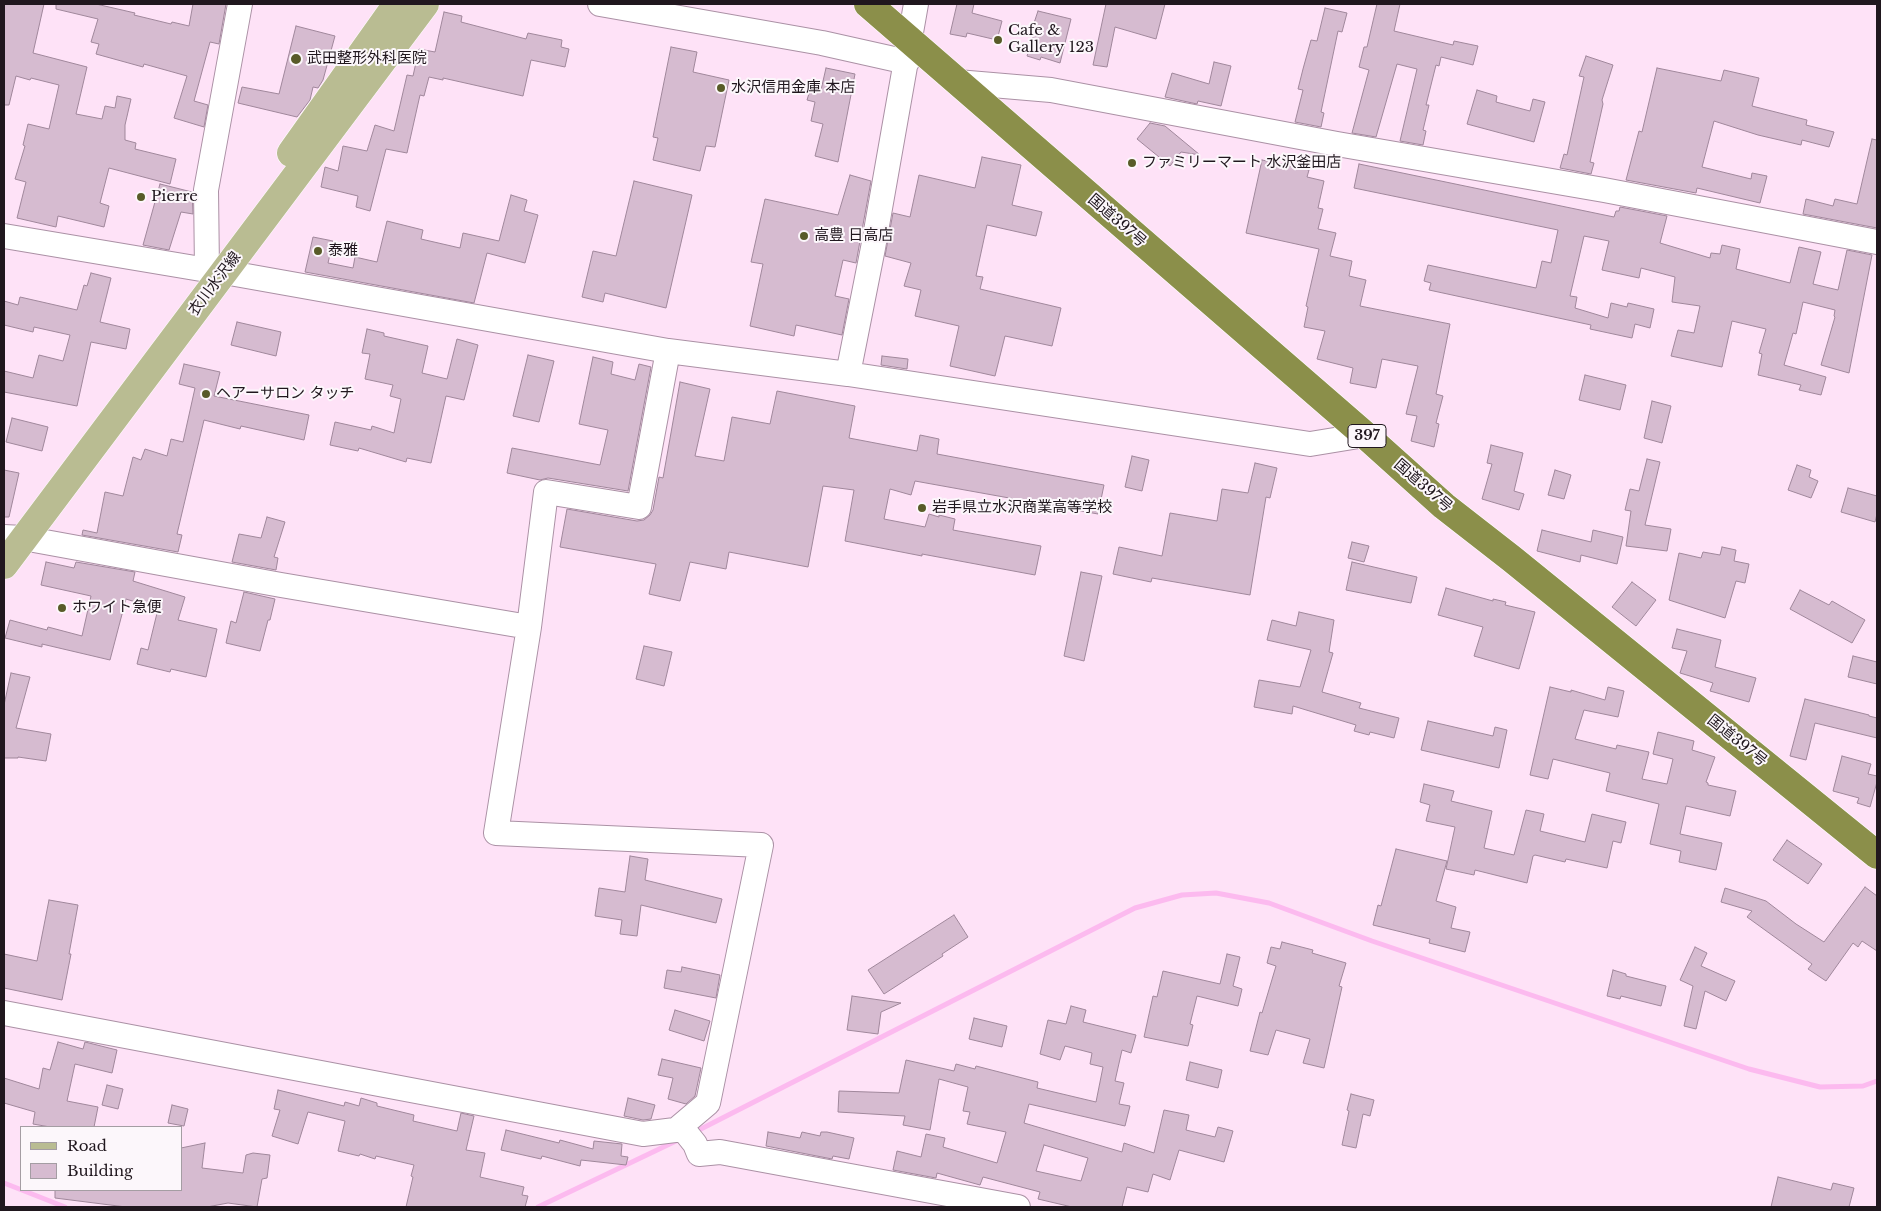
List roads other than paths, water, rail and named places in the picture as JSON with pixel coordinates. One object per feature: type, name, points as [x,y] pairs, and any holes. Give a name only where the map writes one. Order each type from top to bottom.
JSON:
[{"type":"highway","name":"国道397号","points":[[868,4],[908,51],[956,82],[1365,435],[1444,506],[1877,855]]},
{"type":"main road","name":"衣川水沢線","points":[[215,271],[397,4]]},
{"type":"main road","name":"衣川水沢線","points":[[4,565],[10,536],[425,4]]},
{"type":"street","points":[[215,271],[206,190],[240,4]]},
{"type":"street","points":[[600,4],[822,43],[908,51]]},
{"type":"street","points":[[848,374],[916,4]]},
{"type":"street","points":[[956,82],[1052,90],[1337,144],[1604,190],[1877,242]]},
{"type":"street","points":[[4,236],[215,271],[668,351],[848,374],[1310,444],[1365,435]]},
{"type":"street","points":[[668,351],[638,507],[546,492],[528,627],[496,833],[761,846],[708,1103],[685,1134]]},
{"type":"street","points":[[10,536],[528,627]]},
{"type":"street","points":[[4,1012],[643,1134],[685,1134]]},
{"type":"street","points":[[685,1134],[700,1154],[720,1152],[1018,1207]]},
{"type":"waterway","points":[[693,1133],[1135,908],[1182,895],[1216,893],[1269,903],[1372,941],[1749,1069],[1820,1087],[1863,1086],[1877,1081]]},
{"type":"waterway","points":[[538,1207],[678,1140]]},
{"type":"waterway","points":[[4,1183],[20,1189]]},
{"type":"waterway","points":[[24,1191],[65,1207]]},
{"type":"place","name":"Cafe & Gallery 123","points":[[998,40]]},
{"type":"place","name":"武田整形外科医院","points":[[296,59]]},
{"type":"place","name":"水沢信用金庫 本店","points":[[721,88]]},
{"type":"place","name":"ファミリーマート 水沢釜田店","points":[[1132,163]]},
{"type":"place","name":"Pierre","points":[[141,197]]},
{"type":"place","name":"高豊 日高店","points":[[804,236]]},
{"type":"place","name":"泰雅","points":[[318,251]]},
{"type":"place","name":"ヘアーサロン タッチ","points":[[206,394]]},
{"type":"place","name":"岩手県立水沢商業高等学校","points":[[922,508]]},
{"type":"place","name":"ホワイト急便","points":[[62,608]]}]
